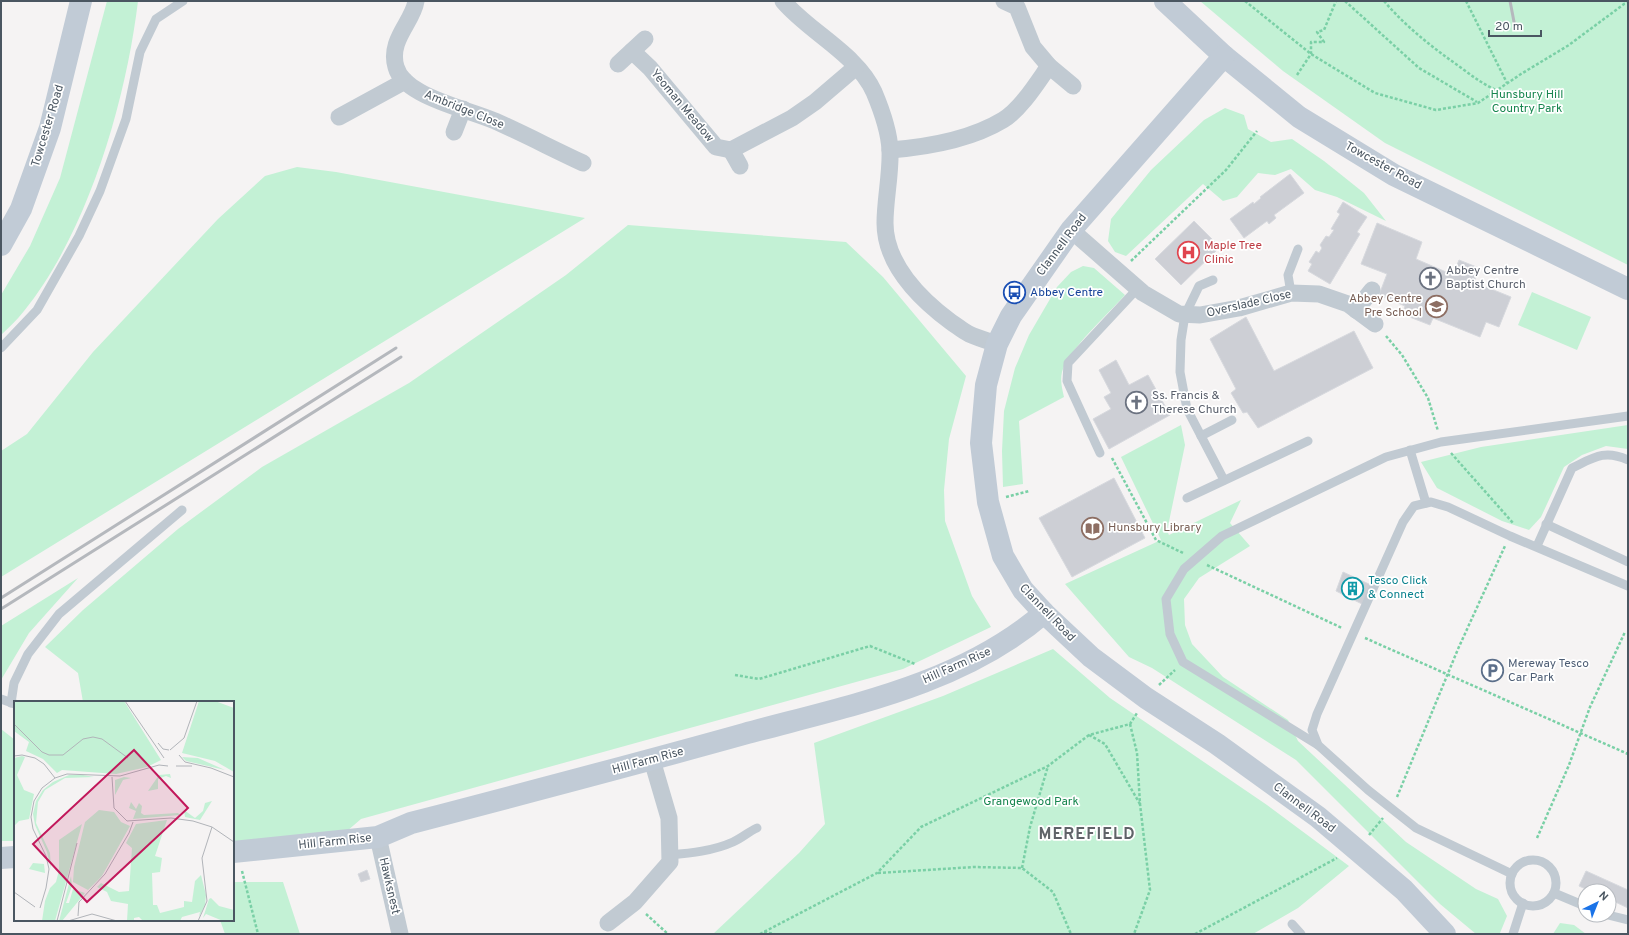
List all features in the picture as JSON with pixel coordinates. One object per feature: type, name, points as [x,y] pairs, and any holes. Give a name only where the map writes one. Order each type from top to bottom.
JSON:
[{"type":"street","name":"Towcester Road","points":[[1,245],[21,209],[50,128],[81,1]]},
{"type":"street","name":"Ambridge Close","points":[[416,1],[415,6],[400,32],[396,51],[396,67],[405,81],[421,93],[494,121],[583,163]]},
{"type":"street","points":[[783,1],[795,16],[830,42],[856,67],[873,90],[886,124],[890,150],[885,224],[891,254],[909,283],[937,312],[968,334],[997,344]]},
{"type":"street","name":"Towcester Road","points":[[1165,1],[1224,56],[1299,117],[1394,175],[1628,289]]},
{"type":"street","points":[[1014,3],[1033,48],[1049,66],[1073,86]]},
{"type":"street","points":[[618,64],[645,39]]},
{"type":"street","name":"Yeoman Meadow","points":[[632,51],[650,68],[716,147],[731,150]]},
{"type":"street","name":"Clannell Road","points":[[1224,56],[1071,230],[1011,316],[997,344],[986,385],[981,444],[988,502],[1003,556],[1022,590],[1044,613],[1091,657],[1146,698],[1217,744],[1318,817],[1404,890],[1445,934]]},
{"type":"street","points":[[890,150],[924,147],[977,132],[1004,120],[1026,98],[1049,66]]},
{"type":"street","points":[[740,166],[731,150],[792,118],[815,102],[856,67]]},
{"type":"street","points":[[339,117],[405,81]]},
{"type":"street","points":[[454,132],[463,109]]},
{"type":"street","name":"Overslade Close","points":[[1071,230],[1138,288],[1179,314],[1200,315],[1239,308],[1291,293],[1319,294],[1348,304],[1375,324]]},
{"type":"street","points":[[1356,310],[1372,290]]},
{"type":"street","name":"Hill Farm Rise","points":[[237,861],[378,837],[411,823],[652,760],[858,703],[923,682],[966,664],[998,648],[1027,628],[1044,613]]},
{"type":"street","points":[[608,923],[635,902],[670,862],[669,818],[652,760]]},
{"type":"street","name":"Hawksnest","points":[[378,837],[400,934]]},
{"type":"street","points":[[1,858],[14,857]]},
{"type":"lane","points":[[1,348],[37,310],[79,236],[100,191],[126,119],[140,52],[156,19],[183,1]]},
{"type":"lane","points":[[1291,293],[1288,275],[1298,249]]},
{"type":"lane","points":[[1213,280],[1199,286],[1185,314],[1181,340],[1180,372],[1188,409],[1224,480]]},
{"type":"lane","points":[[1100,453],[1067,382],[1068,363],[1138,288]]},
{"type":"lane","points":[[1512,874],[1416,828],[1318,745],[1183,662],[1170,634],[1166,599],[1184,569],[1222,536],[1386,457],[1441,442],[1628,416]]},
{"type":"lane","points":[[1201,436],[1232,420]]},
{"type":"lane","points":[[1187,498],[1308,440]]},
{"type":"lane","points":[[1410,450],[1426,503]]},
{"type":"lane","points":[[1537,546],[1572,468],[1599,455],[1616,455],[1628,460]]},
{"type":"lane","points":[[1318,745],[1312,730],[1317,714],[1403,522],[1414,506],[1431,502],[1448,507],[1510,536],[1537,546],[1628,586]]},
{"type":"lane","points":[[1,699],[13,703],[14,683],[28,654],[59,614],[182,510]]},
{"type":"lane","points":[[1546,524],[1628,562]]},
{"type":"lane","points":[[669,855],[703,851],[731,843],[740,839],[747,832],[757,828]]},
{"type":"lane","points":[[1528,860],[1543,862],[1549,866],[1556,878],[1554,893],[1544,903],[1537,905],[1523,903],[1518,899],[1511,887],[1512,874],[1516,868],[1528,860]]},
{"type":"lane","points":[[1554,893],[1577,903]]},
{"type":"lane","points":[[1513,934],[1523,903]]},
{"type":"lane","points":[[1617,917],[1628,920]]},
{"type":"lane","points":[[1292,924],[1301,934]]},
{"type":"path","points":[[1245,1],[1311,54],[1375,93],[1436,110],[1478,103],[1496,90],[1569,45],[1624,4],[1628,3]]},
{"type":"path","points":[[1297,75],[1311,54],[1311,42],[1324,42],[1317,32],[1324,30],[1336,1]]},
{"type":"path","points":[[1345,1],[1419,68],[1478,103]]},
{"type":"path","points":[[1384,1],[1402,22],[1431,46],[1484,85],[1496,90]]},
{"type":"path","points":[[1466,1],[1507,83]]},
{"type":"path","points":[[1120,272],[1226,170],[1257,131]]},
{"type":"path","points":[[1195,934],[1362,843],[1391,808],[1448,674],[1510,536],[1513,522],[1441,442],[1428,398],[1402,355],[1375,324]]},
{"type":"path","points":[[1537,838],[1590,707],[1625,632]]},
{"type":"path","points":[[1359,636],[1628,754]]},
{"type":"path","points":[[735,676],[759,679],[870,646],[921,666],[923,682]]},
{"type":"path","points":[[760,934],[877,873],[920,827],[1048,766],[1089,735],[1130,724],[1146,698],[1183,662]]},
{"type":"path","points":[[1130,724],[1137,753],[1140,804],[1150,890],[1134,934]]},
{"type":"path","points":[[1089,735],[1105,744],[1140,804]]},
{"type":"path","points":[[1022,868],[1030,826],[1048,766]]},
{"type":"path","points":[[237,861],[258,934]]},
{"type":"path","points":[[877,873],[974,867],[1022,868],[1053,892],[1071,934]]},
{"type":"path","points":[[635,902],[668,934]]},
{"type":"path","points":[[764,932],[774,934]]},
{"type":"green space","points":[[107,1],[138,1],[124,81],[114,122],[85,205],[67,243],[47,279],[21,314],[1,335],[1,295],[30,246],[60,178]]},
{"type":"green space","name":"Hunsbury Hill Country Park","points":[[1200,1],[1628,1],[1628,265],[1385,143],[1283,71]]},
{"type":"green space","points":[[1225,108],[1244,115],[1248,129],[1271,142],[1292,139],[1324,161],[1364,193],[1386,221],[1337,197],[1315,190],[1291,169],[1275,175],[1258,173],[1237,197],[1223,201],[1203,184],[1126,256],[1115,252],[1108,241],[1111,219],[1151,170],[1204,120]]},
{"type":"green space","points":[[297,167],[336,172],[585,218],[1,577],[1,451],[27,434],[93,352],[218,219],[265,176]]},
{"type":"green space","points":[[628,225],[846,242],[883,277],[966,376],[949,439],[944,490],[945,521],[972,596],[991,627],[903,669],[361,819],[347,831],[234,842],[234,701],[83,701],[78,673],[45,647],[83,610],[178,529],[262,467],[409,383],[566,275]]},
{"type":"green space","points":[[1083,266],[1094,268],[1125,295],[1080,343],[1066,363],[1061,378],[1064,397],[1019,421],[1023,484],[1003,487],[1002,451],[1004,411],[1015,368],[1029,335],[1057,287],[1071,272]]},
{"type":"green space","points":[[1532,292],[1591,317],[1577,350],[1518,325]]},
{"type":"green space","points":[[1181,425],[1185,445],[1167,531],[1169,535],[1241,500],[1230,523],[1250,546],[1199,578],[1184,599],[1185,625],[1192,644],[1223,677],[1288,720],[1298,741],[1406,842],[1476,889],[1498,899],[1507,916],[1500,933],[1476,934],[1440,904],[1296,760],[1152,668],[1129,657],[1065,584],[1161,540],[1121,457]]},
{"type":"green space","points":[[1628,425],[1628,449],[1606,446],[1582,455],[1564,467],[1541,517],[1529,530],[1502,521],[1437,488],[1421,462],[1481,447]]},
{"type":"green space","points":[[78,578],[29,633],[1,680],[1,626]]},
{"type":"green space","name":"Grangewood Park","points":[[1053,649],[1110,698],[1267,805],[1349,866],[1298,908],[1253,934],[713,934],[799,853],[825,824],[814,743],[943,696]]},
{"type":"green space","points":[[1,729],[14,739],[14,841],[1,841]]},
{"type":"green space","points":[[234,882],[283,882],[300,934],[225,934],[220,921],[234,921]]},
{"type":"green space","points":[[1560,923],[1574,925],[1586,934],[1553,934]]},
{"type":"building","points":[[1290,174],[1304,193],[1274,215],[1276,218],[1269,224],[1267,221],[1244,238],[1230,219],[1253,202],[1254,204],[1261,198],[1260,197]]},
{"type":"building","points":[[1343,202],[1367,217],[1357,232],[1360,234],[1330,284],[1308,271],[1312,264],[1309,262],[1316,251],[1319,253],[1322,248],[1320,245],[1326,236],[1329,237],[1334,230],[1331,229],[1340,214],[1337,212]]},
{"type":"building","name":"Maple Tree Clinic","points":[[1194,221],[1220,247],[1181,285],[1155,259]]},
{"type":"building","name":"Abbey Centre Baptist Church","points":[[1377,223],[1422,242],[1416,259],[1453,275],[1459,260],[1479,268],[1474,282],[1511,297],[1499,327],[1486,322],[1480,337],[1433,318],[1430,325],[1402,314],[1405,306],[1379,295],[1387,274],[1361,264]]},
{"type":"building","points":[[1246,317],[1274,371],[1354,331],[1373,368],[1258,428],[1247,412],[1243,413],[1231,393],[1236,389],[1210,339]]},
{"type":"building","name":"Ss. Francis & Therese Church","points":[[1116,360],[1129,385],[1148,375],[1170,415],[1109,449],[1093,419],[1111,409],[1104,397],[1111,393],[1099,370]]},
{"type":"building","name":"Hunsbury Library","points":[[1114,478],[1145,538],[1072,577],[1039,518]]},
{"type":"building","name":"Tesco Click & Connect","points":[[1343,572],[1371,585],[1362,604],[1336,591]]},
{"type":"building","points":[[367,870],[370,879],[361,882],[358,874]]},
{"type":"building","points":[[1586,871],[1613,883],[1580,883]]},
{"type":"building","points":[[1617,885],[1628,890],[1628,908],[1617,903]]},
{"type":"railway","points":[[1510,1],[1515,27]]},
{"type":"railway","points":[[1,598],[396,348]]},
{"type":"railway","points":[[1,609],[401,357]]},
{"type":"place","name":"Maple Tree Clinic","points":[[1188,253]]},
{"type":"place","name":"Abbey Centre Baptist Church","points":[[1430,278]]},
{"type":"place","name":"Abbey Centre","points":[[1014,293]]},
{"type":"place","name":"Abbey Centre Pre School","points":[[1437,306]]},
{"type":"place","name":"Ss. Francis & Therese Church","points":[[1136,403]]},
{"type":"place","name":"Hunsbury Library","points":[[1092,528]]},
{"type":"place","name":"Tesco Click & Connect","points":[[1353,588]]},
{"type":"place","name":"Mereway Tesco Car Park","points":[[1493,671]]},
{"type":"district","name":"MEREFIELD","points":[[1087,835]]}]
